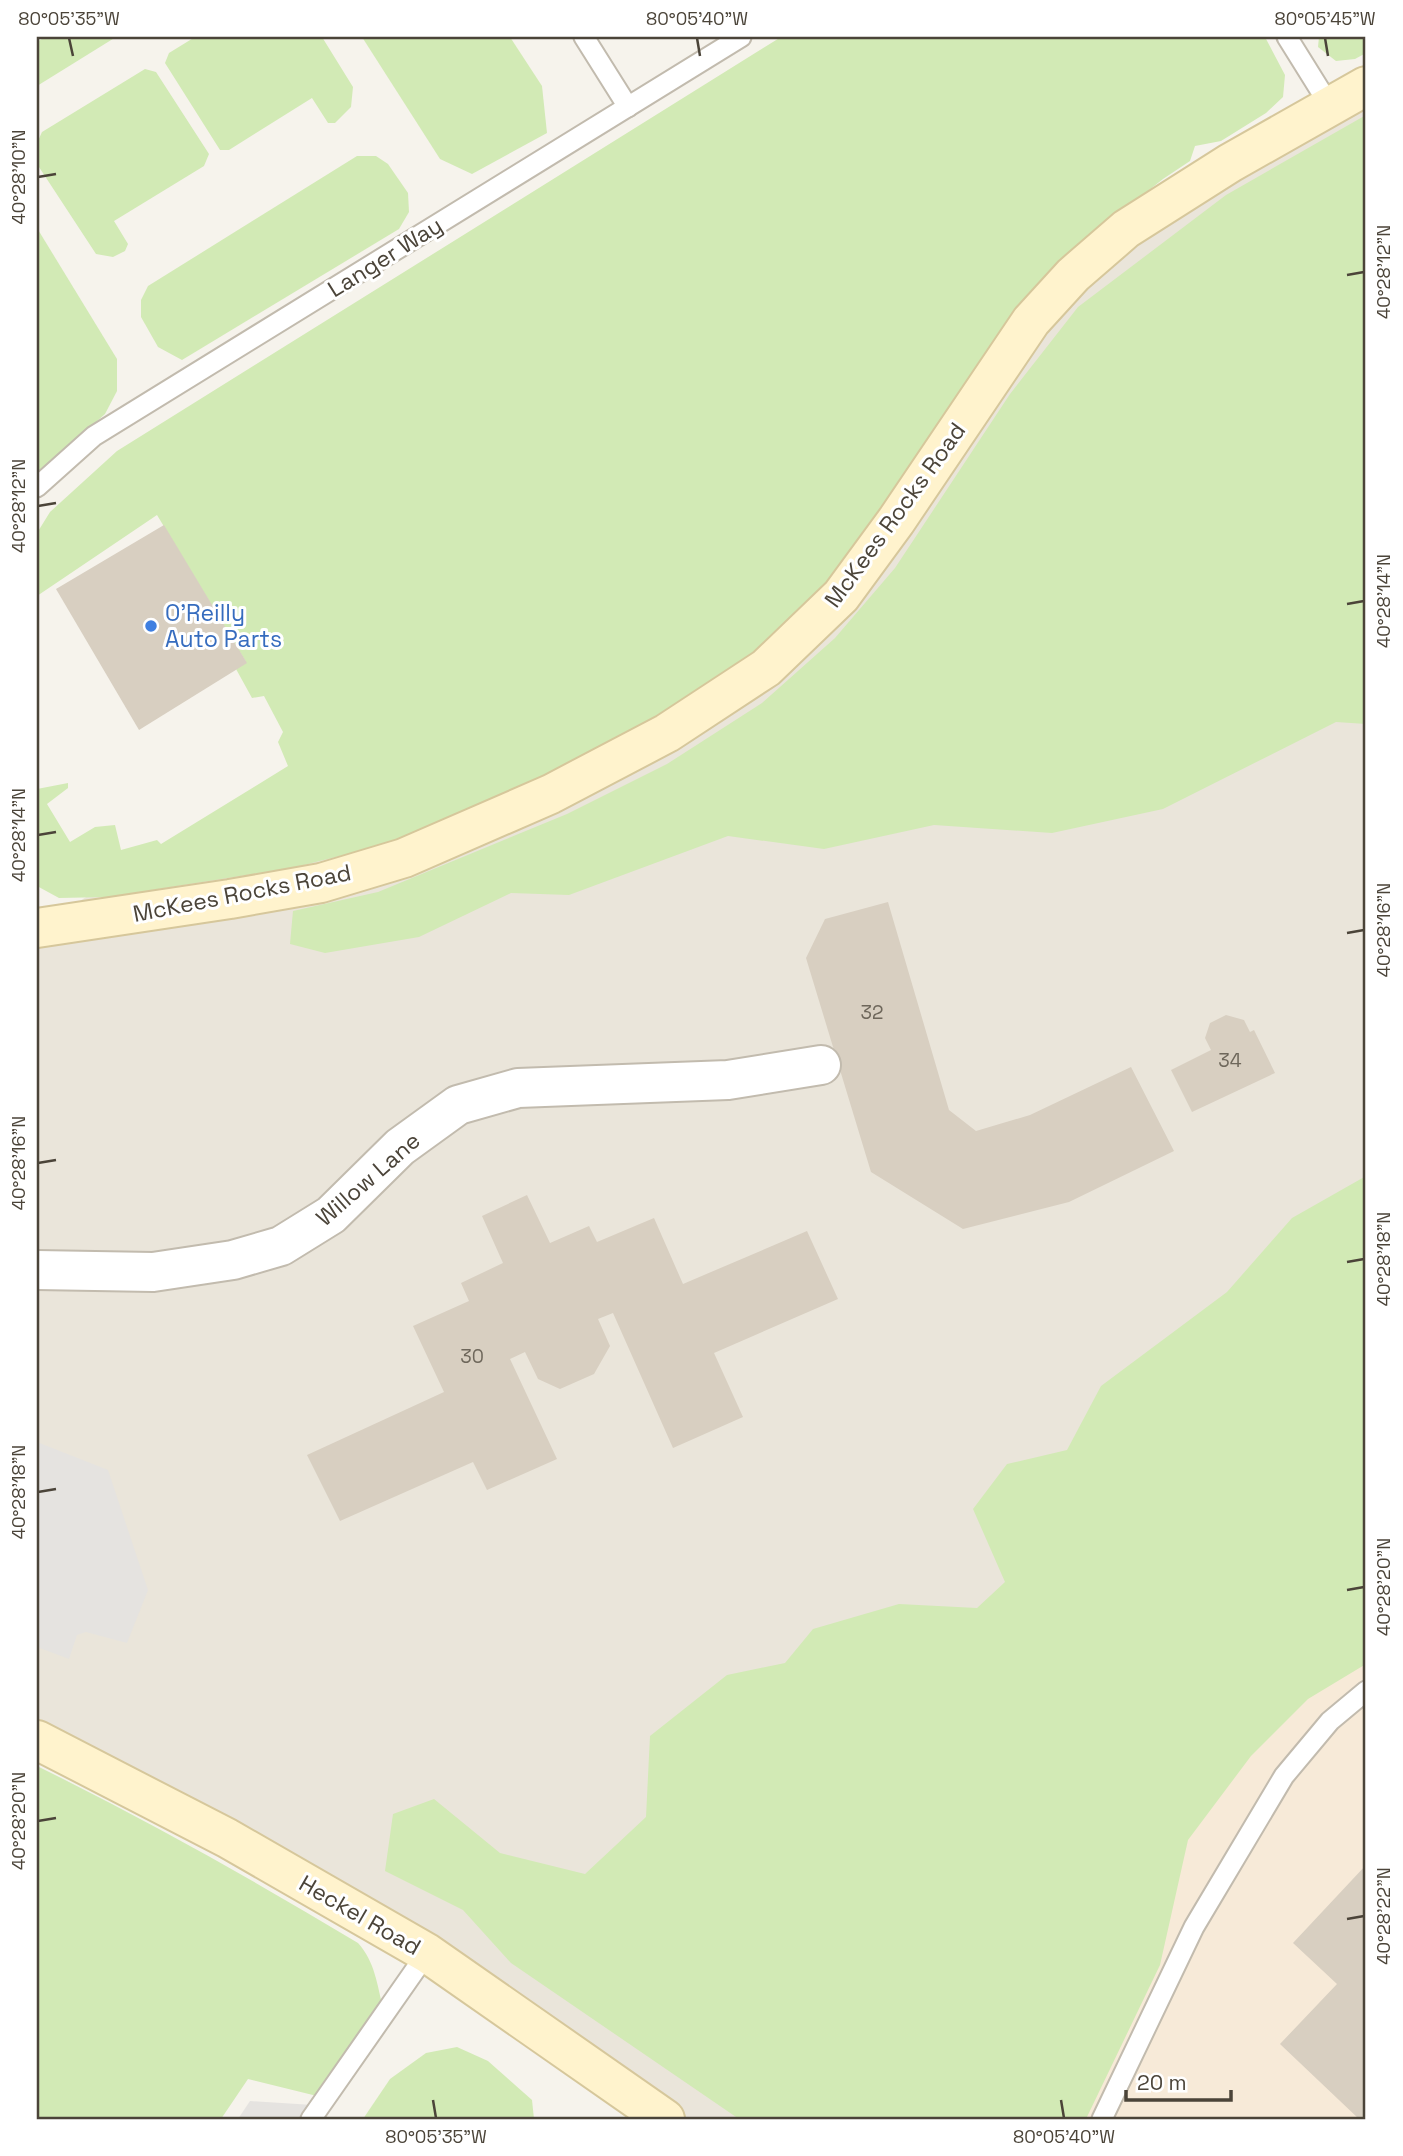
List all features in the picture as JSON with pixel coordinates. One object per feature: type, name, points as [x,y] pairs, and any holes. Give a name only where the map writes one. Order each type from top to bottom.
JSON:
[{"type":"street","name":"McKees Rocks Road","points":[[37,928],[230,900],[321,883],[404,858],[551,794],[667,733],[766,668],[841,596],[896,521],[1031,321],[1073,275],[1126,229],[1230,163],[1366,86]]},
{"type":"street","name":"Willow Lane","points":[[37,1270],[153,1272],[233,1260],[281,1245],[331,1215],[400,1147],[458,1105],[518,1088],[728,1080],[821,1065]]},
{"type":"street","name":"Heckel Road","points":[[37,1740],[227,1838],[427,1953],[665,2119]]},
{"type":"lane","points":[[584,37],[628,107]]},
{"type":"lane","name":"Langer Way","points":[[37,487],[94,436],[741,37]]},
{"type":"lane","points":[[1287,37],[1330,106]]},
{"type":"lane","points":[[1102,2119],[1194,1927],[1284,1776],[1330,1721],[1366,1691]]},
{"type":"lane","points":[[311,2119],[427,1953]]},
{"type":"shaded area","points":[[1366,86],[1366,1576],[983,2119],[665,2119],[37,1740],[37,928],[1073,275]]},
{"type":"shaded area","points":[[37,1442],[108,1470],[148,1590],[127,1643],[86,1632],[77,1635],[69,1659],[37,1647]]},
{"type":"shaded area","points":[[1366,1576],[1366,2119],[983,2119]]},
{"type":"shaded area","points":[[250,2101],[313,2105],[303,2119],[238,2119]]},
{"type":"green space","points":[[45,37],[116,37],[37,86],[37,42]]},
{"type":"green space","points":[[195,37],[322,37],[353,87],[351,107],[335,123],[328,123],[312,98],[229,150],[220,150],[165,63],[169,53]]},
{"type":"green space","points":[[362,37],[510,37],[542,86],[547,133],[472,174],[440,159]]},
{"type":"green space","points":[[781,37],[1265,37],[1285,75],[1283,97],[1266,113],[1221,141],[1195,146],[1190,161],[1090,237],[994,341],[912,469],[829,585],[761,648],[652,725],[465,812],[379,846],[296,867],[108,897],[59,898],[37,886],[37,789],[68,783],[68,788],[47,804],[70,842],[95,827],[115,825],[121,850],[157,840],[161,844],[288,766],[278,742],[283,732],[264,696],[252,698],[236,669],[246,662],[157,515],[37,596],[37,533],[50,512],[117,451]]},
{"type":"green space","points":[[1319,37],[1366,37],[1366,53],[1355,59],[1336,61],[1318,47]]},
{"type":"green space","points":[[145,69],[156,72],[209,154],[204,166],[114,221],[128,244],[125,251],[113,257],[96,254],[37,164],[37,143],[42,132]]},
{"type":"green space","points":[[1366,115],[1366,724],[1336,722],[1163,809],[1052,833],[934,825],[824,849],[728,836],[569,895],[511,893],[419,937],[325,953],[290,944],[293,911],[378,892],[567,814],[667,764],[762,703],[835,638],[895,568],[1010,394],[1078,307],[1226,195]]},
{"type":"green space","points":[[357,156],[376,156],[388,164],[408,193],[409,212],[399,229],[182,360],[158,347],[141,317],[141,300],[148,286]]},
{"type":"green space","points":[[37,228],[117,359],[117,391],[105,414],[37,475]]},
{"type":"green space","points":[[1366,1176],[1366,1664],[1308,1699],[1251,1756],[1188,1840],[1160,1965],[1086,2119],[739,2119],[511,1963],[463,1910],[385,1871],[393,1814],[434,1799],[500,1853],[585,1874],[646,1817],[650,1736],[727,1675],[785,1663],[813,1629],[899,1604],[977,1608],[1005,1582],[973,1509],[1007,1464],[1067,1450],[1101,1386],[1227,1292],[1292,1218]]},
{"type":"green space","points":[[37,1766],[199,1851],[358,1943],[372,1966],[383,2008],[321,2097],[248,2079],[221,2119],[37,2119]]},
{"type":"green space","points":[[457,2047],[488,2061],[532,2100],[534,2119],[363,2119],[390,2079],[426,2053]]},
{"type":"building","name":"O'Reilly Auto Parts","points":[[164,525],[247,663],[139,730],[56,589]]},
{"type":"building","points":[[888,902],[949,1110],[976,1131],[1030,1115],[1131,1067],[1174,1151],[1069,1202],[963,1229],[871,1172],[806,958],[825,919]]},
{"type":"building","points":[[1226,1015],[1244,1020],[1250,1032],[1254,1030],[1275,1073],[1192,1112],[1171,1070],[1211,1050],[1205,1038],[1210,1023]]},
{"type":"building","points":[[527,1195],[550,1243],[589,1226],[597,1242],[654,1218],[683,1284],[807,1231],[838,1299],[714,1353],[743,1417],[673,1448],[613,1313],[598,1319],[610,1346],[594,1374],[560,1389],[538,1379],[525,1352],[510,1359],[557,1459],[487,1490],[473,1462],[340,1521],[307,1455],[444,1392],[413,1326],[469,1301],[461,1283],[503,1263],[482,1216]]},
{"type":"building","points":[[1366,1865],[1366,2119],[1359,2119],[1280,2044],[1337,1984],[1293,1943]]},
{"type":"place","name":"O'Reilly Auto Parts","points":[[151,626]]}]
